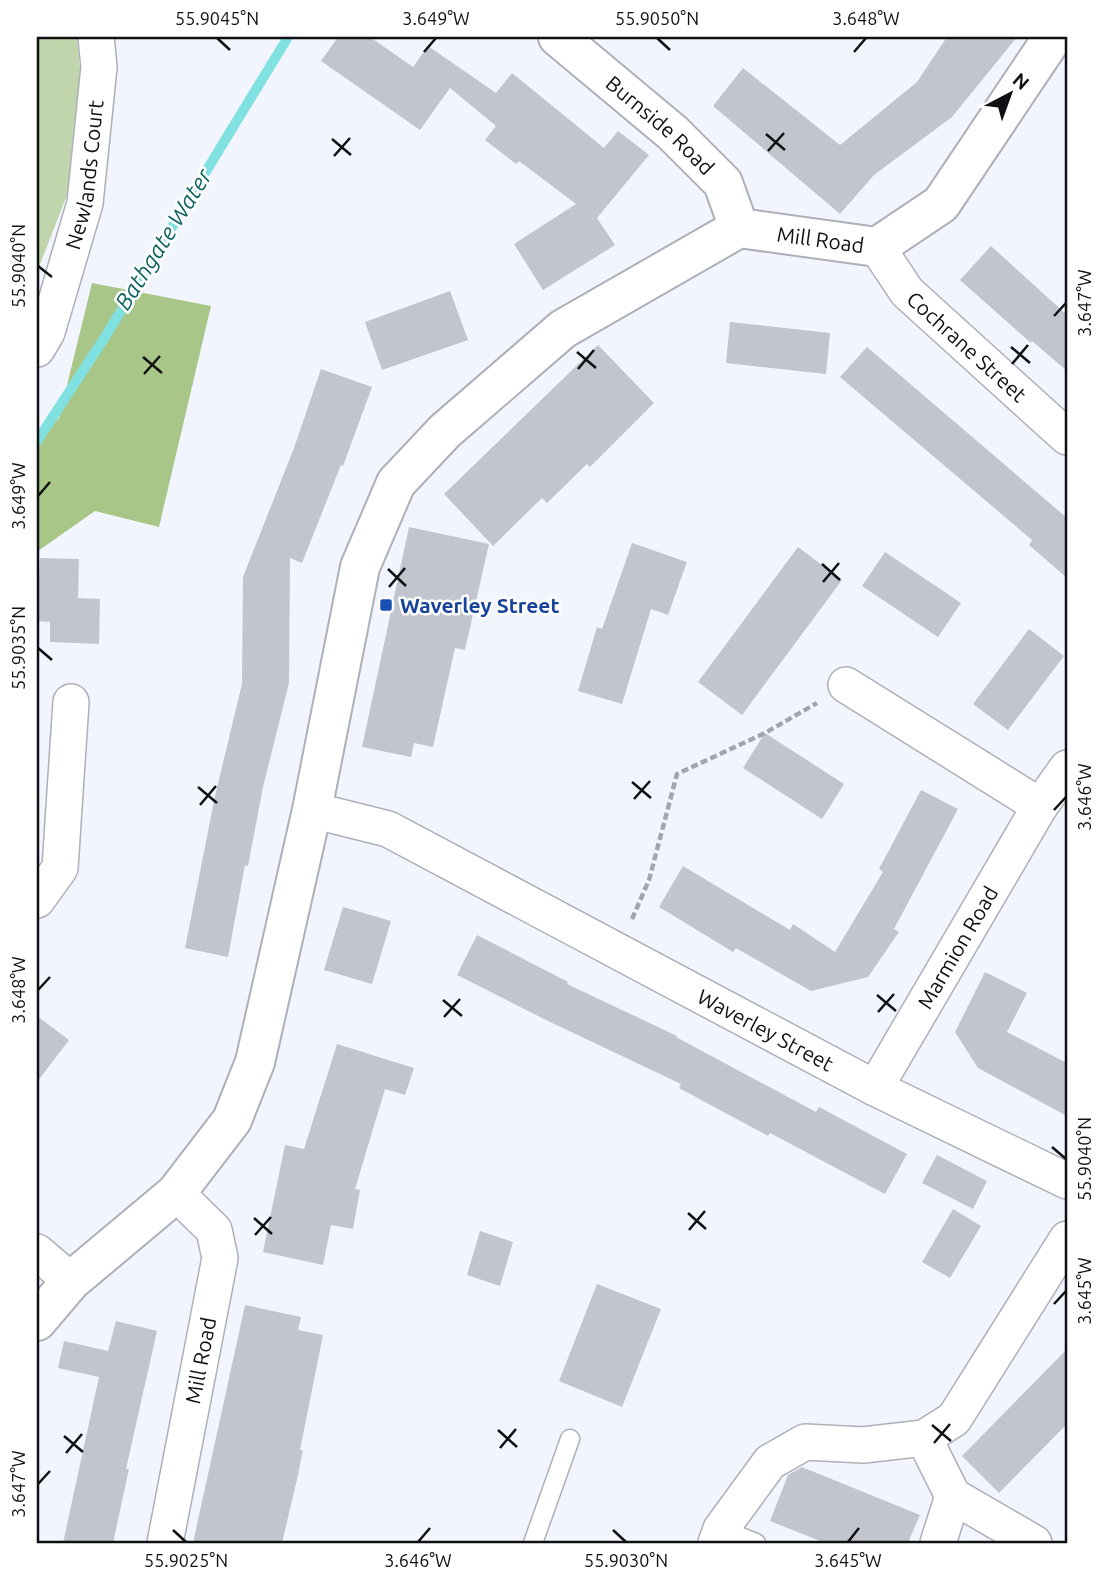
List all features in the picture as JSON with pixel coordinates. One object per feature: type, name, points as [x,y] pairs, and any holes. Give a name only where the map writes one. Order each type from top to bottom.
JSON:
[{"type":"main road","name":"Burnside Road","points":[[558,37],[673,133],[723,183],[739,228]]},
{"type":"main road","name":"Mill Road","points":[[739,228],[877,247],[941,204],[1053,37]]},
{"type":"main road","points":[[37,1321],[71,1281],[176,1193],[232,1120],[255,1062],[312,810],[360,567],[396,483],[445,431],[563,329],[739,228]]},
{"type":"street","name":"Newlands Court","points":[[37,348],[47,331],[85,203],[99,68],[96,37]]},
{"type":"street","name":"Cochrane Street","points":[[877,247],[907,292],[1067,437]]},
{"type":"street","points":[[846,685],[1040,806]]},
{"type":"street","points":[[37,900],[61,868],[71,702]]},
{"type":"street","name":"Marmion Road","points":[[875,1088],[1040,806],[1067,768]]},
{"type":"street","name":"Waverley Street","points":[[312,810],[388,829],[875,1088],[1067,1181]]},
{"type":"street","name":"Mill Road","points":[[165,1543],[220,1258],[214,1230],[176,1193]]},
{"type":"street","points":[[718,1536],[770,1462],[806,1442],[863,1445],[924,1438],[954,1419],[1067,1239]]},
{"type":"street","points":[[37,1252],[71,1281]]},
{"type":"street","points":[[924,1438],[953,1496],[1034,1543]]},
{"type":"street","points":[[938,1543],[953,1496]]},
{"type":"lane","points":[[533,1543],[570,1439]]},
{"type":"lane","points":[[718,1536],[757,1543]]},
{"type":"path","points":[[618,952],[649,880],[677,774],[765,733],[846,685]]},
{"type":"green space","points":[[37,37],[77,37],[87,144],[37,272]]},
{"type":"green space","points":[[92,283],[211,306],[159,527],[95,511],[38,551],[37,574],[37,439],[59,418]]},
{"type":"building","points":[[338,37],[370,37],[413,67],[428,46],[496,93],[512,73],[604,148],[618,131],[649,155],[597,218],[615,245],[543,290],[514,244],[576,204],[519,161],[516,164],[485,140],[496,126],[450,88],[420,130],[321,61]]},
{"type":"building","points":[[947,37],[1017,37],[952,117],[874,175],[840,214],[713,106],[743,68],[840,145],[917,82]]},
{"type":"building","points":[[991,246],[1067,315],[1067,371],[960,280]]},
{"type":"building","points":[[450,291],[468,340],[382,370],[365,322]]},
{"type":"building","points":[[730,322],[830,333],[826,374],[726,363]]},
{"type":"building","points":[[598,345],[654,403],[590,467],[587,464],[547,503],[542,498],[493,546],[444,494]]},
{"type":"building","points":[[867,347],[1067,518],[1067,578],[1029,545],[1032,540],[840,377]]},
{"type":"building","points":[[321,369],[372,387],[343,466],[341,465],[302,563],[290,558],[289,683],[263,787],[248,866],[245,865],[228,957],[185,948],[215,796],[242,684],[243,577],[294,448]]},
{"type":"building","points":[[409,527],[489,544],[465,650],[455,648],[433,747],[414,743],[411,757],[362,747]]},
{"type":"building","points":[[632,543],[687,562],[668,615],[651,609],[622,704],[578,691],[597,627],[602,629]]},
{"type":"building","points":[[798,547],[842,580],[742,715],[698,682]]},
{"type":"building","points":[[885,552],[961,603],[938,637],[862,586]]},
{"type":"building","points":[[40,558],[79,559],[78,598],[100,599],[99,644],[50,642],[50,622],[37,621]]},
{"type":"building","points":[[1029,629],[1064,656],[1008,730],[973,704]]},
{"type":"building","points":[[765,733],[844,784],[822,819],[743,768]]},
{"type":"building","points":[[921,790],[958,809],[894,929],[899,932],[868,977],[811,991],[736,948],[733,952],[659,907],[683,866],[790,930],[793,924],[835,952],[883,872],[879,869]]},
{"type":"building","points":[[343,907],[391,921],[372,984],[324,970]]},
{"type":"building","points":[[477,935],[568,982],[567,984],[677,1036],[816,1112],[819,1107],[907,1154],[885,1194],[770,1133],[768,1136],[679,1088],[681,1084],[457,975]]},
{"type":"building","points":[[985,972],[1027,993],[1007,1032],[1067,1063],[1067,1116],[978,1068],[955,1032]]},
{"type":"building","points":[[37,1016],[69,1040],[37,1082]]},
{"type":"building","points":[[337,1044],[414,1068],[405,1095],[385,1089],[355,1189],[360,1190],[353,1229],[331,1225],[323,1265],[263,1252],[285,1145],[304,1149]]},
{"type":"building","points":[[937,1155],[987,1181],[973,1209],[922,1183]]},
{"type":"building","points":[[953,1209],[981,1226],[950,1278],[922,1262]]},
{"type":"building","points":[[480,1231],[513,1242],[500,1286],[467,1275]]},
{"type":"building","points":[[597,1284],[661,1309],[622,1407],[559,1381]]},
{"type":"building","points":[[245,1305],[301,1317],[298,1330],[323,1335],[300,1450],[303,1450],[297,1479],[282,1543],[193,1543]]},
{"type":"building","points":[[116,1321],[157,1331],[126,1469],[129,1469],[113,1543],[63,1543],[99,1377],[58,1368],[64,1341],[108,1351]]},
{"type":"building","points":[[1067,1349],[1067,1424],[999,1493],[962,1456]]},
{"type":"building","points":[[802,1467],[920,1515],[908,1543],[825,1543],[770,1521],[788,1475]]},
{"type":"waterway","name":"Bathgate Water","points":[[37,441],[105,337],[288,37]]},
{"type":"place","name":"Waverley Street","points":[[386,605]]}]
